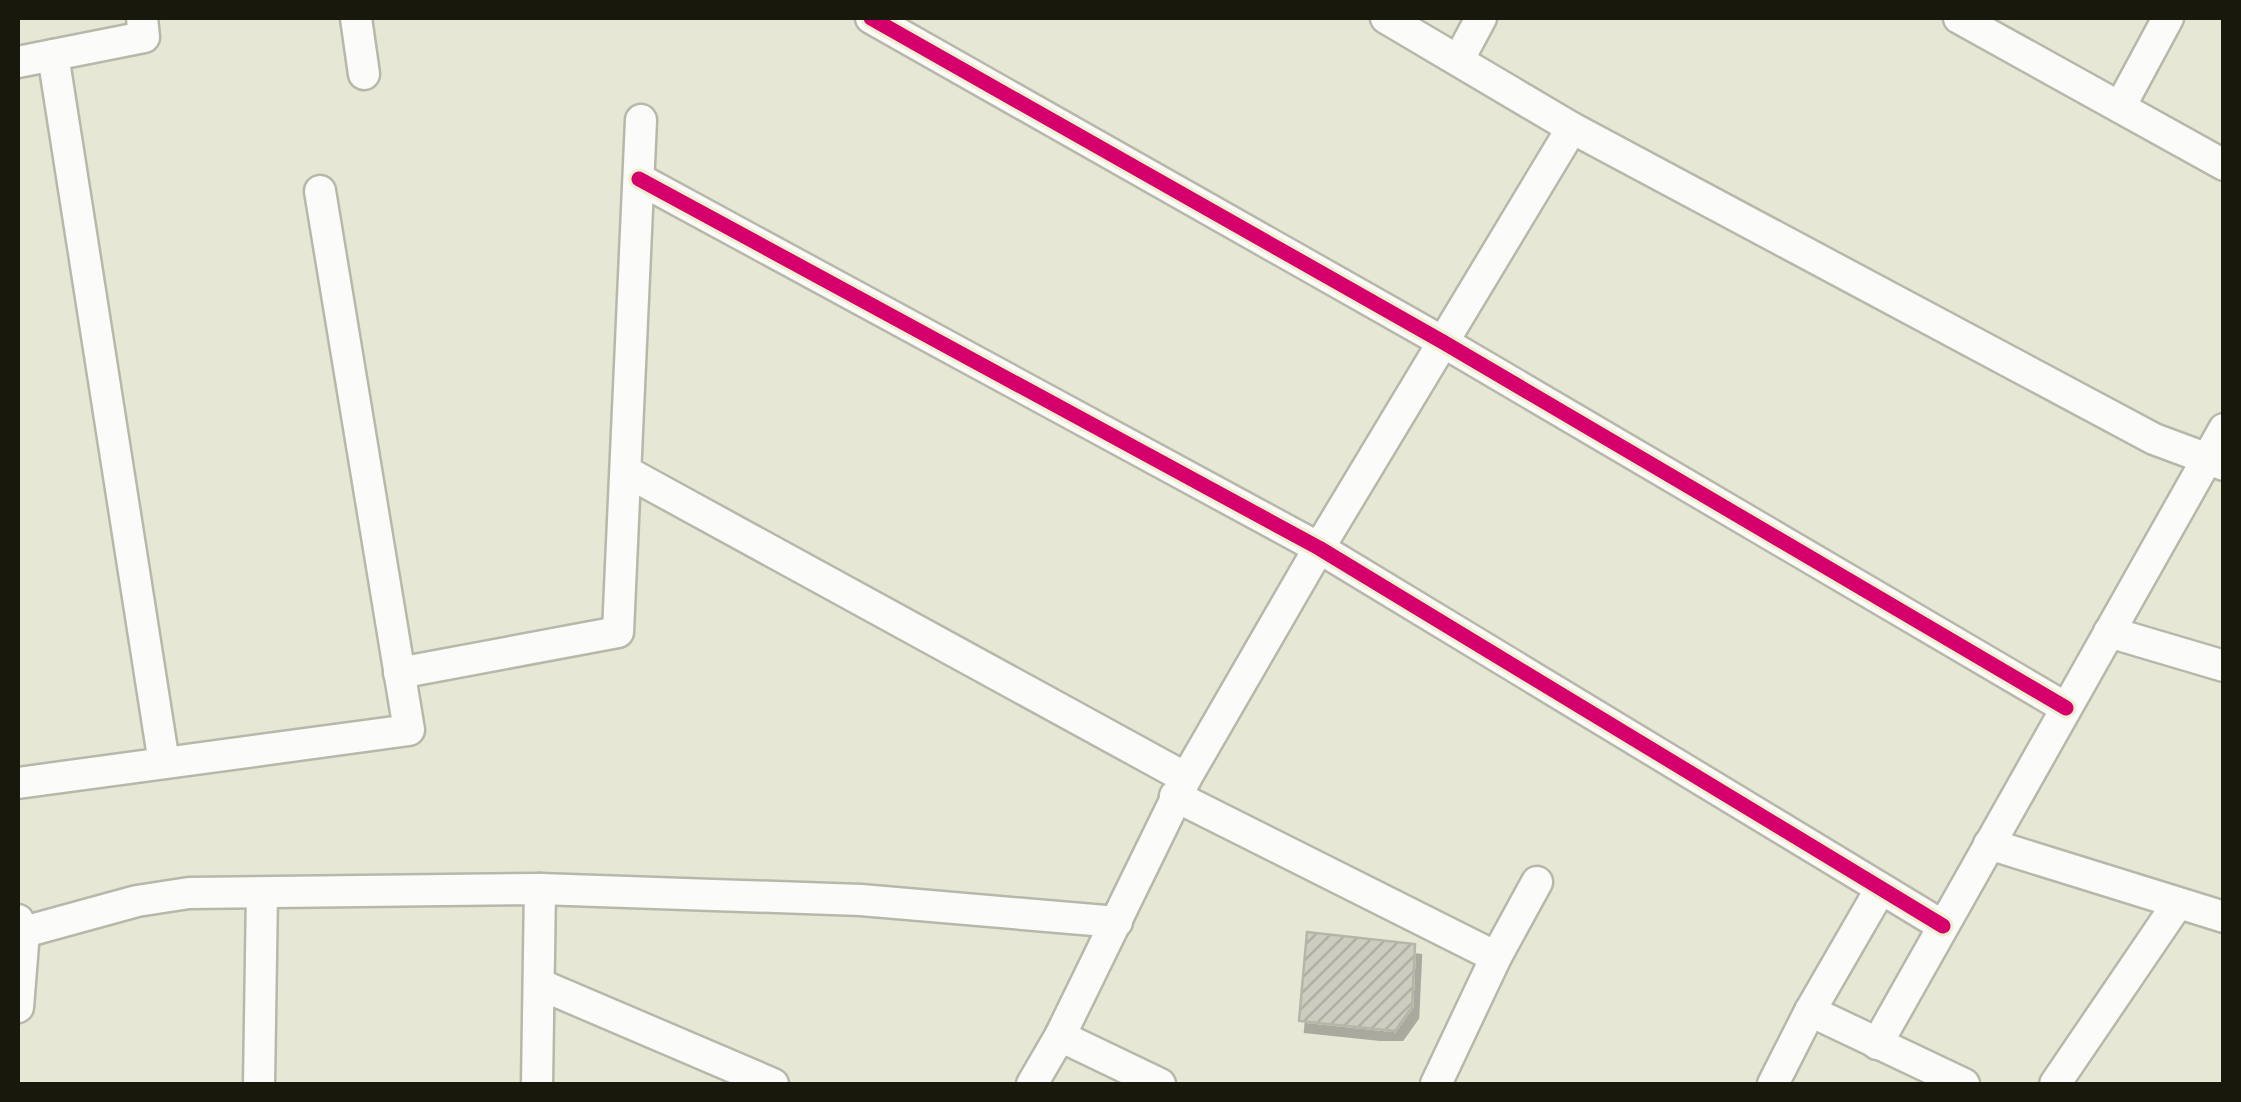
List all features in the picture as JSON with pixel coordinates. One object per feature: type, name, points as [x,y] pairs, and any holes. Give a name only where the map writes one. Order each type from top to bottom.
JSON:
[{"type":"street","points":[[18,62],[144,37],[142,18]]},
{"type":"street","points":[[356,18],[364,74]]},
{"type":"street","points":[[871,18],[1443,342],[2066,708]]},
{"type":"street","points":[[1386,18],[1572,128],[2154,439],[2215,462]]},
{"type":"street","points":[[1459,59],[1480,18]]},
{"type":"street","points":[[1959,18],[2224,165]]},
{"type":"street","points":[[2120,107],[2168,18]]},
{"type":"street","points":[[53,55],[164,763]]},
{"type":"street","points":[[400,673],[618,632],[641,120]]},
{"type":"street","points":[[1032,1084],[1117,922],[1180,787],[1572,128]]},
{"type":"street","points":[[639,180],[1319,548],[1943,926]]},
{"type":"street","points":[[18,783],[409,730],[320,191]]},
{"type":"street","points":[[1877,1044],[2109,632],[2215,462],[2224,429]]},
{"type":"street","points":[[627,472],[1180,787],[1496,956]]},
{"type":"street","points":[[2109,632],[2224,666]]},
{"type":"street","points":[[1990,844],[2224,917]]},
{"type":"street","points":[[1436,1084],[1496,956],[1537,882]]},
{"type":"street","points":[[18,1007],[21,926],[189,893],[540,890],[861,900],[1117,922]]},
{"type":"street","points":[[537,1084],[540,890]]},
{"type":"street","points":[[1772,1084],[1880,890]]},
{"type":"street","points":[[258,1084],[262,892]]},
{"type":"street","points":[[2054,1084],[2178,903]]},
{"type":"street","points":[[539,984],[774,1084]]},
{"type":"street","points":[[1810,1011],[1964,1084]]},
{"type":"street","points":[[1060,1036],[1160,1084]]},
{"type":"building","points":[[1307,932],[1415,944],[1412,1007],[1395,1031],[1299,1021]]},
{"type":"cycle path","points":[[871,18],[1443,342],[2066,708]]},
{"type":"cycle path","points":[[639,179],[1319,548],[1943,926]]}]
